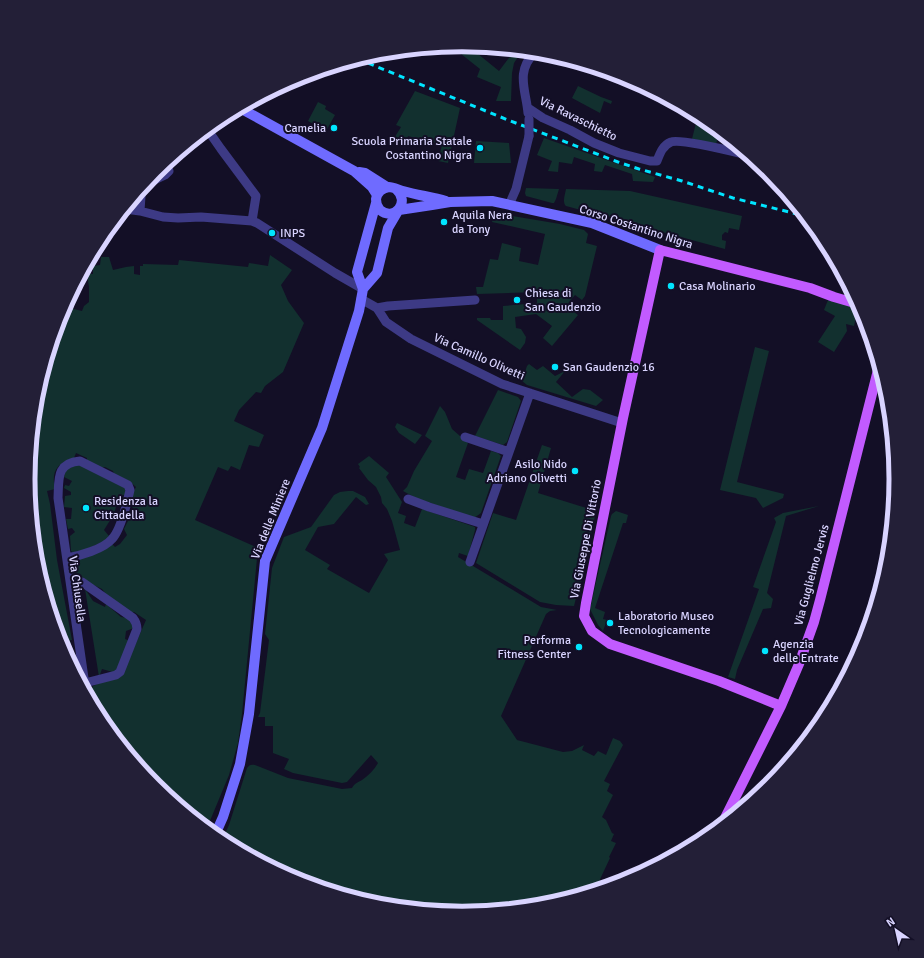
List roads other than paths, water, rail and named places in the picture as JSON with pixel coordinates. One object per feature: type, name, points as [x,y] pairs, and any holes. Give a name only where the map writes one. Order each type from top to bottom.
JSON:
[{"type":"main road","name":"Corso Costantino Nigra","points":[[660,250],[810,288],[850,302]]},
{"type":"main road","name":"Via Giuseppe Di Vittorio","points":[[660,250],[622,423],[584,616],[592,631],[610,644],[719,681],[781,706]]},
{"type":"main road","name":"Via Guglielmo Jervis","points":[[737,806],[799,664],[814,622],[876,377]]},
{"type":"street","points":[[509,205],[516,190],[528,136],[528,108],[522,80],[525,66],[531,58]]},
{"type":"street","name":"Via Ravaschietto","points":[[528,108],[543,118],[594,143],[618,152],[650,161],[657,161],[662,148],[672,141],[697,144],[738,153]]},
{"type":"street","name":"Corso Costantino Nigra","points":[[246,111],[354,171],[372,188],[377,199]]},
{"type":"street","points":[[131,209],[140,210],[163,217],[201,217],[252,221],[256,196],[210,134]]},
{"type":"street","points":[[159,178],[165,175],[169,171],[168,169]]},
{"type":"street","name":"Corso Costantino Nigra","points":[[354,171],[365,173],[392,188],[450,202]]},
{"type":"street","points":[[392,188],[401,194],[401,205],[398,210],[391,213],[386,213],[379,209],[377,199],[380,191],[392,188]]},
{"type":"street","points":[[140,210],[141,197]]},
{"type":"street","name":"Via delle Miniere","points":[[218,829],[242,756],[249,714],[265,562],[322,428],[359,311],[362,294],[357,272],[377,199]]},
{"type":"street","name":"Corso Costantino Nigra","points":[[398,210],[450,202],[492,202],[592,223],[660,250]]},
{"type":"street","name":"Via delle Miniere","points":[[362,294],[377,273],[388,228],[398,210]]},
{"type":"street","name":"Via Camillo Olivetti","points":[[252,221],[270,230],[335,273],[377,308],[386,322],[411,339],[502,384],[622,423]]},
{"type":"street","points":[[377,308],[475,300]]},
{"type":"street","points":[[470,562],[530,393]]},
{"type":"street","points":[[465,437],[509,452]]},
{"type":"street","name":"Via Chiusella","points":[[67,558],[82,555],[111,540],[121,522],[130,490],[128,485],[124,482],[80,461],[69,463],[64,466],[59,474],[58,498],[82,673]]},
{"type":"street","points":[[408,499],[483,524]]},
{"type":"street","name":"Via Chiusella","points":[[53,503],[81,672]]},
{"type":"street","name":"Via Chiusella","points":[[70,578],[82,582],[133,618],[137,626],[120,672],[116,675],[87,683]]},
{"type":"railway","points":[[368,63],[508,120],[618,162],[733,198],[797,214]]},
{"type":"place","name":"Camelia","points":[[334,128]]},
{"type":"place","name":"Scuola Primaria Statale Costantino Nigra","points":[[480,148]]},
{"type":"place","name":"Aquila Nera da Tony","points":[[444,222]]},
{"type":"place","name":"INPS","points":[[272,233]]},
{"type":"place","name":"Casa Molinario","points":[[671,286]]},
{"type":"place","name":"Chiesa di San Gaudenzio","points":[[517,300]]},
{"type":"place","name":"San Gaudenzio 16","points":[[555,367]]},
{"type":"place","name":"Asilo Nido Adriano Olivetti","points":[[575,471]]},
{"type":"place","name":"Residenza la Cittadella","points":[[86,508]]},
{"type":"place","name":"Laboratorio Museo Tecnologicamente","points":[[610,623]]},
{"type":"place","name":"Performa Fitness Center","points":[[579,647]]},
{"type":"place","name":"Agenzia delle Entrate","points":[[765,651]]}]
